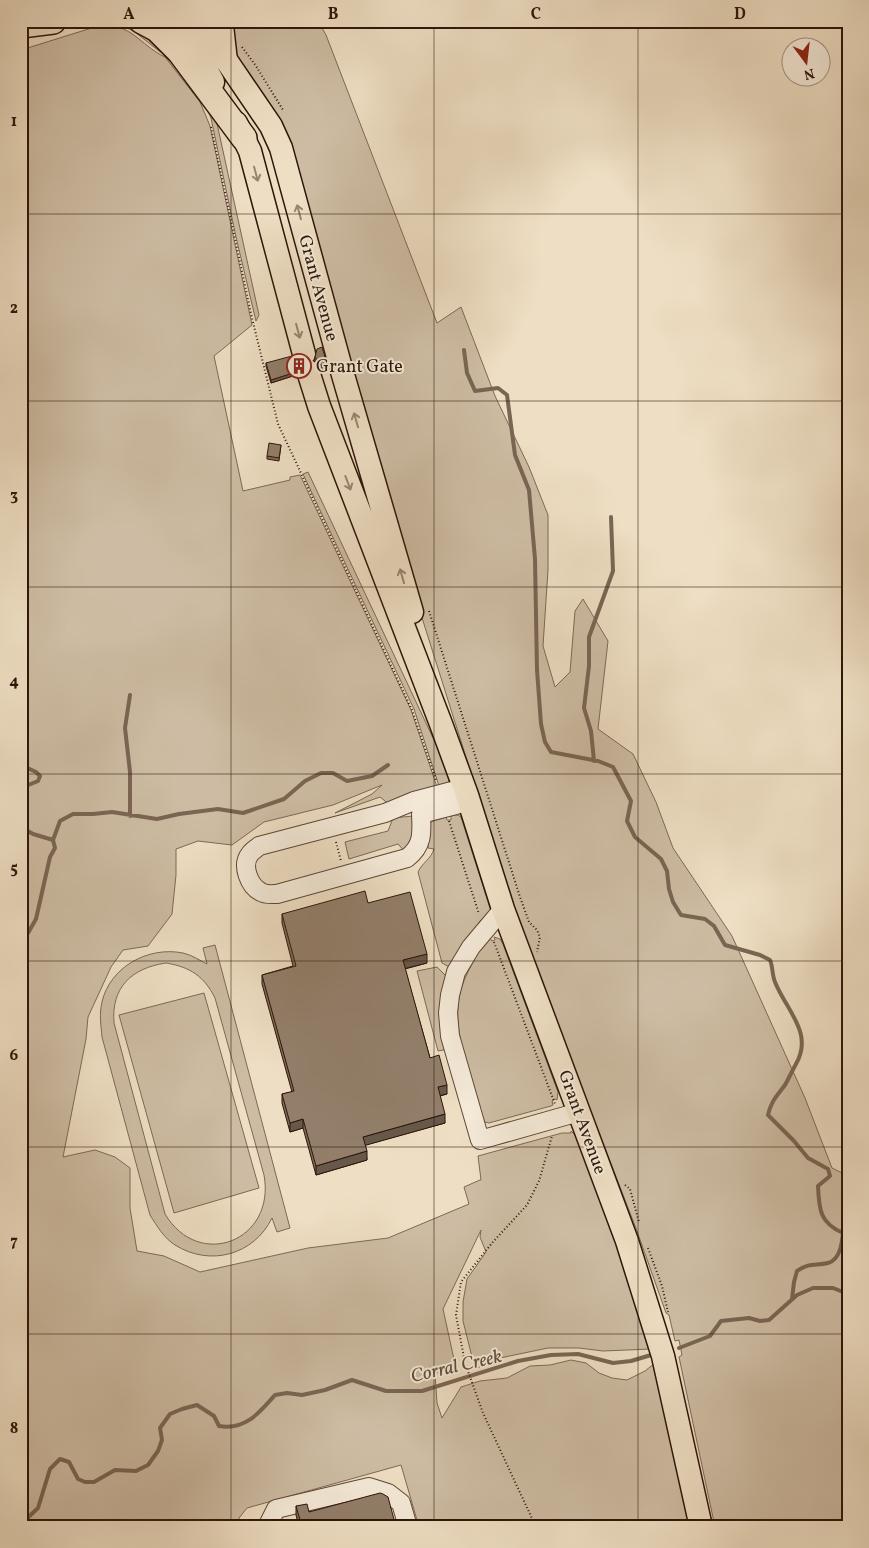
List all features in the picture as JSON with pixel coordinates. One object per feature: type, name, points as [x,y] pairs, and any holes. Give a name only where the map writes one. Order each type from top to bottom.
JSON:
[{"type":"highway","points":[[21,25],[53,21]]},
{"type":"highway","points":[[142,21],[157,29],[180,52],[244,138]]},
{"type":"highway","points":[[220,21],[224,57]]},
{"type":"main road","name":"Grant Avenue","points":[[180,21],[250,151],[319,406],[467,795],[566,1121],[627,1241],[663,1356],[701,1527]]},
{"type":"main road","name":"Grant Avenue","points":[[189,21],[224,57],[272,126],[281,148],[341,368],[405,587],[441,724]]},
{"type":"lane","points":[[385,813],[421,814],[442,801],[452,791],[467,795]]},
{"type":"lane","points":[[421,814],[420,841],[416,852],[407,858],[277,894],[263,894],[255,888],[248,878],[246,864],[249,854],[260,846],[385,813],[414,801],[442,801]]},
{"type":"lane","points":[[503,909],[470,947],[456,972],[450,995],[448,1014],[450,1036],[480,1140],[566,1121]]},
{"type":"lane","points":[[270,1527],[269,1523],[276,1509],[368,1487],[388,1493],[401,1503],[408,1527]]},
{"type":"path","points":[[211,126],[252,318],[278,424],[412,710],[482,922],[492,938],[555,1102],[566,1121],[553,1134],[539,1181],[528,1205],[492,1243],[461,1282],[456,1315],[465,1363],[483,1413],[536,1527]]},
{"type":"shaded area","points":[[225,21],[318,21],[326,35],[437,323],[461,307],[495,396],[529,467],[548,515],[548,570],[543,646],[555,687],[570,672],[575,611],[583,599],[608,641],[598,729],[633,754],[656,802],[673,848],[732,936],[805,1098],[832,1168],[848,1176],[848,1527],[715,1527],[679,1357],[682,1355],[679,1340],[675,1341],[669,1315],[666,1313],[637,1231],[532,959],[490,833],[387,507],[328,293],[234,58]]},
{"type":"shaded area","points":[[116,22],[131,24],[158,38],[216,119],[259,315],[256,321],[211,118],[207,108],[169,56],[159,51],[135,32]]},
{"type":"shaded area","points":[[98,26],[110,26],[127,31],[165,57],[200,102],[210,126],[252,325],[214,356],[243,491],[290,480],[290,477],[300,475],[411,710],[437,787],[390,805],[380,797],[335,813],[372,794],[382,785],[333,805],[264,822],[232,845],[198,841],[176,849],[176,875],[172,914],[148,946],[123,950],[111,967],[88,1017],[86,1039],[63,1157],[95,1150],[115,1157],[130,1168],[130,1208],[137,1251],[164,1256],[200,1272],[308,1248],[388,1238],[469,1204],[464,1187],[481,1180],[478,1156],[562,1133],[571,1133],[571,1131],[575,1135],[620,1248],[651,1349],[603,1351],[579,1348],[548,1348],[500,1358],[475,1369],[463,1321],[463,1302],[467,1279],[486,1252],[480,1237],[481,1230],[443,1309],[455,1364],[435,1374],[437,1403],[442,1418],[461,1387],[480,1381],[507,1378],[530,1366],[550,1365],[571,1360],[586,1363],[599,1373],[612,1378],[627,1380],[645,1371],[655,1363],[691,1527],[419,1527],[401,1465],[247,1508],[239,1518],[239,1527],[21,1527],[21,50]]},
{"type":"shaded area","points":[[308,472],[441,755],[449,778],[449,784],[439,786],[414,709],[303,474]]},
{"type":"shaded area","points":[[451,815],[461,817],[491,911],[485,921],[482,919],[479,922],[481,926],[453,969],[442,963],[418,872],[431,856],[434,849],[428,848],[428,825],[433,821],[446,817],[447,820],[451,820]]},
{"type":"shaded area","points":[[413,816],[422,826],[405,852],[398,844],[349,859],[345,842],[388,831],[393,818]]},
{"type":"shaded area","points":[[494,937],[500,939],[503,944],[558,1092],[557,1100],[552,1101],[553,1105],[551,1106],[489,1123],[483,1120],[466,1063],[459,1034],[458,1007],[462,986],[473,962],[484,944],[490,938],[492,941],[495,940]]},
{"type":"shaded area","points":[[215,945],[290,1228],[277,1232],[272,1218],[264,1231],[243,1249],[230,1254],[216,1256],[188,1252],[175,1245],[164,1235],[150,1215],[102,1037],[100,1020],[101,1006],[106,990],[122,969],[132,962],[144,956],[170,952],[183,953],[207,964],[203,948]],"holes":[[[166,963],[189,970],[201,978],[215,998],[264,1175],[265,1198],[258,1217],[247,1231],[232,1241],[214,1244],[196,1241],[180,1231],[165,1214],[114,1023],[116,999],[126,981],[143,969]]]},
{"type":"shaded area","points":[[437,967],[446,976],[448,1049],[438,1051],[417,971]]},
{"type":"shaded area","points":[[204,993],[259,1188],[174,1213],[119,1015]]},
{"type":"building","points":[[322,347],[327,364],[321,365],[315,357],[317,349]]},
{"type":"building","points":[[292,356],[297,362],[295,366],[296,372],[271,380],[266,363]]},
{"type":"building","points":[[269,443],[281,445],[279,458],[267,456]]},
{"type":"building","points":[[365,891],[368,903],[410,892],[427,954],[403,960],[430,1058],[439,1055],[447,1085],[438,1087],[445,1114],[363,1137],[367,1151],[316,1166],[303,1119],[290,1123],[282,1094],[294,1091],[262,975],[296,966],[282,914]]},
{"type":"building","points":[[380,1493],[388,1497],[396,1527],[302,1527],[296,1506],[307,1504],[309,1512]]},
{"type":"waterway","points":[[464,350],[467,373],[475,391],[498,388],[507,395],[515,455],[529,490],[535,559],[537,670],[541,724],[545,742],[551,752],[598,761],[613,767],[631,801],[627,821],[635,837],[661,859],[667,871],[673,902],[681,915],[705,919],[714,926],[725,945],[760,955],[770,960],[775,982],[800,1032],[802,1042],[801,1053],[785,1085],[773,1102],[768,1115],[808,1158],[828,1169],[830,1176],[818,1186],[820,1209],[825,1220],[843,1233],[840,1251],[832,1261],[809,1265],[797,1271],[792,1299]]},
{"type":"waterway","points":[[594,761],[591,731],[584,708],[589,666],[589,637],[613,571],[611,517]]},
{"type":"waterway","points":[[130,695],[125,728],[130,772],[130,816]]},
{"type":"waterway","points":[[21,703],[21,711]]},
{"type":"waterway","points":[[21,765],[40,776],[38,781],[21,788]]},
{"type":"waterway","points":[[53,840],[60,821],[73,814],[112,812],[157,819],[218,809],[243,813],[284,799],[305,781],[321,773],[333,773],[347,781],[372,776],[388,765]]},
{"type":"waterway","points":[[21,827],[33,834],[53,840],[55,848],[50,857],[36,919],[28,933],[21,937]]},
{"type":"waterway","name":"Corral Creek","points":[[679,1348],[710,1336],[721,1321],[749,1318],[760,1321],[769,1320],[797,1295],[813,1288],[833,1288],[848,1294]]},
{"type":"waterway","name":"Corral Creek","points":[[21,1524],[38,1508],[50,1469],[60,1459],[69,1462],[78,1479],[85,1482],[94,1482],[115,1470],[136,1471],[148,1465],[158,1451],[162,1440],[160,1428],[170,1414],[182,1409],[197,1405],[214,1416],[219,1426],[237,1426],[258,1414],[275,1395],[287,1393],[302,1395],[325,1390],[352,1380],[386,1391],[422,1391],[518,1361],[551,1355],[578,1354],[613,1363],[631,1361],[651,1355]]},
{"type":"place","name":"Grant Gate","points":[[299,366]]}]
